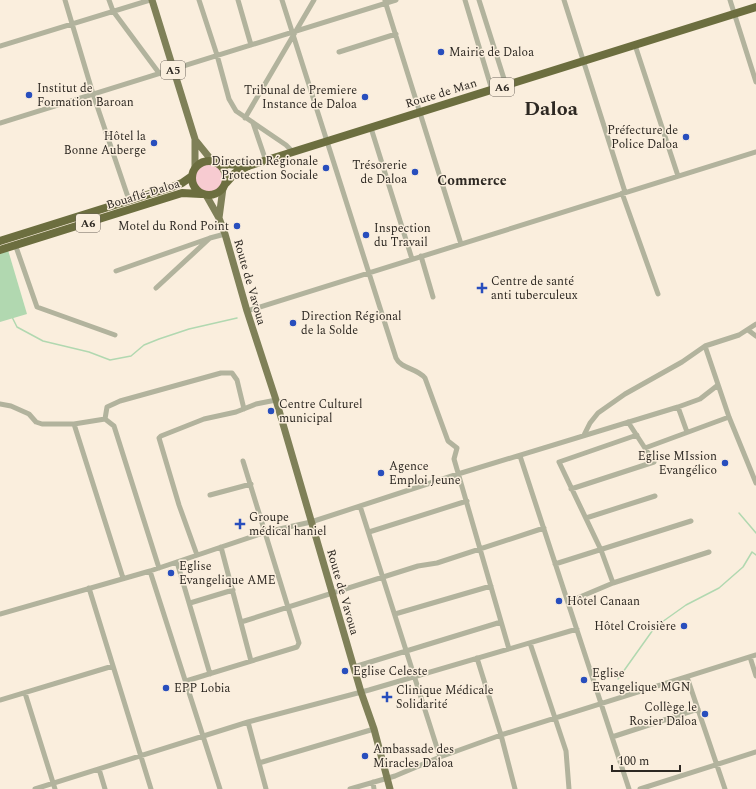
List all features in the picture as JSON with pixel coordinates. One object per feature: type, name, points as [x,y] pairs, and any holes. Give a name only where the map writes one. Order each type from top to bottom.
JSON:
[{"type":"highway","name":"Route de Man","points":[[248,166],[265,158],[293,152],[326,142],[756,7]]},
{"type":"highway","points":[[205,162],[215,162],[225,173],[224,185],[216,194],[204,194],[194,186],[194,172],[205,162]]},
{"type":"highway","name":"A6","points":[[215,162],[248,166]]},
{"type":"highway","name":"A6","points":[[224,185],[235,173],[248,166]]},
{"type":"highway","name":"Bouaflé-Daloa","points":[[0,241],[182,183],[194,172]]},
{"type":"highway","name":"Bouaflé-Daloa","points":[[0,250],[182,193],[204,194]]},
{"type":"main road","name":"A5","points":[[151,0],[195,139],[194,172]]},
{"type":"main road","name":"A5","points":[[195,139],[215,162]]},
{"type":"main road","points":[[219,218],[224,185]]},
{"type":"main road","name":"Route de Vavoua","points":[[204,194],[219,218],[225,234],[247,312],[276,400],[361,692],[374,729],[390,789]]},
{"type":"street","points":[[65,0],[93,94],[130,200]]},
{"type":"street","points":[[109,0],[113,11],[159,73]]},
{"type":"street","points":[[0,46],[151,0]]},
{"type":"street","points":[[199,0],[218,55],[229,99],[236,111],[286,145],[293,152]]},
{"type":"street","points":[[238,0],[251,45]]},
{"type":"street","points":[[282,0],[294,33],[326,142],[398,362],[400,365],[421,373],[425,378],[448,441],[457,448],[454,459],[509,649]]},
{"type":"street","points":[[245,118],[314,0]]},
{"type":"street","points":[[0,123],[173,68],[294,33],[396,0]]},
{"type":"street","points":[[465,0],[492,90]]},
{"type":"street","points":[[479,0],[506,85]]},
{"type":"street","points":[[564,0],[585,61],[588,76],[623,193],[658,294]]},
{"type":"street","points":[[730,0],[756,82]]},
{"type":"street","points":[[386,2],[460,244]]},
{"type":"street","points":[[339,52],[396,34]]},
{"type":"street","points":[[635,45],[678,176]]},
{"type":"street","points":[[253,123],[265,158]]},
{"type":"street","points":[[371,128],[412,259]]},
{"type":"street","points":[[247,312],[368,272],[756,152]]},
{"type":"street","points":[[116,271],[225,234]]},
{"type":"street","points":[[11,237],[16,246],[37,306],[115,335]]},
{"type":"street","points":[[156,288],[210,238]]},
{"type":"street","points":[[421,256],[433,297]]},
{"type":"street","points":[[584,435],[590,423],[598,413],[625,394],[676,365],[705,346],[739,335],[756,324]]},
{"type":"street","points":[[748,330],[756,336]]},
{"type":"street","points":[[705,346],[729,417],[756,483]]},
{"type":"street","points":[[105,419],[107,407],[120,401],[222,372],[232,373],[237,380],[244,409]]},
{"type":"street","points":[[0,614],[150,571],[266,532],[311,522],[458,474],[678,407],[700,399],[718,385]]},
{"type":"street","points":[[197,555],[179,505],[159,438],[204,419],[276,400]]},
{"type":"street","points":[[0,404],[11,406],[29,414],[36,422],[42,424],[74,424],[105,419],[114,426],[159,568]]},
{"type":"street","points":[[678,407],[687,432]]},
{"type":"street","points":[[645,448],[729,417]]},
{"type":"street","points":[[571,489],[653,463],[628,422]]},
{"type":"street","points":[[74,424],[123,578]]},
{"type":"street","points":[[613,583],[601,550],[571,489],[560,462],[637,435]]},
{"type":"street","points":[[520,456],[629,789]]},
{"type":"street","points":[[186,681],[297,647],[299,643],[243,461]]},
{"type":"street","points":[[210,495],[251,484]]},
{"type":"street","points":[[586,518],[655,496]]},
{"type":"street","points":[[369,532],[467,501]]},
{"type":"street","points":[[360,506],[440,757]]},
{"type":"street","points":[[556,564],[691,521]]},
{"type":"street","points":[[241,622],[332,592],[481,550],[544,528]]},
{"type":"street","points":[[221,547],[251,661]]},
{"type":"street","points":[[568,602],[613,583],[709,552]]},
{"type":"street","points":[[177,562],[210,674]]},
{"type":"street","points":[[150,571],[220,789]]},
{"type":"street","points":[[395,614],[491,586]]},
{"type":"street","points":[[89,588],[151,789]]},
{"type":"street","points":[[190,603],[233,590]]},
{"type":"street","points":[[354,667],[501,622]]},
{"type":"street","points":[[35,789],[54,786],[99,769],[248,722],[361,692],[577,629]]},
{"type":"street","points":[[530,643],[566,751],[569,789]]},
{"type":"street","points":[[350,789],[386,778],[440,757],[501,736],[756,655]]},
{"type":"street","points":[[750,657],[756,676]]},
{"type":"street","points":[[477,658],[501,736],[515,789]]},
{"type":"street","points":[[0,700],[113,666]]},
{"type":"street","points":[[687,677],[725,789]]},
{"type":"street","points":[[25,693],[54,786]]},
{"type":"street","points":[[612,737],[698,709]]},
{"type":"street","points":[[248,722],[266,789]]},
{"type":"street","points":[[259,763],[374,729]]},
{"type":"street","points":[[640,789],[756,752]]},
{"type":"street","points":[[99,769],[105,789]]},
{"type":"street","points":[[373,782],[374,789]]},
{"type":"shaded area","points":[[209,164],[219,168],[223,178],[219,188],[209,192],[199,188],[195,178],[199,168]]},
{"type":"shaded area","points":[[8,250],[27,314],[0,322],[0,252]]},
{"type":"waterway","points":[[12,317],[17,327],[43,341],[89,352],[110,360],[131,356],[144,345],[189,329],[237,318]]},
{"type":"waterway","points":[[739,513],[756,533]]},
{"type":"waterway","points":[[618,679],[655,627],[686,605],[719,588],[743,567],[752,552],[756,555]]},
{"type":"place","name":"Mairie de Daloa","points":[[441,52]]},
{"type":"place","name":"Institut de Formation Baroan","points":[[29,95]]},
{"type":"place","name":"Tribunal de Premiere Instance de Daloa","points":[[365,97]]},
{"type":"place","name":"Préfecture de Police Daloa","points":[[686,137]]},
{"type":"place","name":"Hôtel la Bonne Auberge","points":[[154,143]]},
{"type":"place","name":"Direction Régionale Protection Sociale","points":[[326,168]]},
{"type":"place","name":"Trésorerie de Daloa","points":[[415,172]]},
{"type":"place","name":"Motel du Rond Point","points":[[237,226]]},
{"type":"place","name":"Inspection du Travail","points":[[366,235]]},
{"type":"place","name":"Centre de santé anti tuberculeux","points":[[482,288]]},
{"type":"place","name":"Direction Régional de la Solde","points":[[293,323]]},
{"type":"place","name":"Centre Culturel municipal","points":[[271,411]]},
{"type":"place","name":"Eglise MIssion Evangélico","points":[[725,463]]},
{"type":"place","name":"Agence Emploi Jeune","points":[[381,473]]},
{"type":"place","name":"Groupe médical haniel","points":[[240,524]]},
{"type":"place","name":"Eglise Evangelique AME","points":[[171,573]]},
{"type":"place","name":"Hôtel Canaan","points":[[559,601]]},
{"type":"place","name":"Hôtel Croisière","points":[[684,626]]},
{"type":"place","name":"Eglise Celeste","points":[[345,671]]},
{"type":"place","name":"Eglise Evangelique MGN","points":[[584,680]]},
{"type":"place","name":"EPP Lobia","points":[[166,688]]},
{"type":"place","name":"Clinique Médicale Solidarité","points":[[387,697]]},
{"type":"place","name":"Collège le Rosier Daloa","points":[[705,714]]},
{"type":"place","name":"Ambassade des Miracles Daloa","points":[[365,756]]},
{"type":"district","name":"Daloa","points":[[551,108]]},
{"type":"district","name":"Commerce","points":[[472,180]]}]
